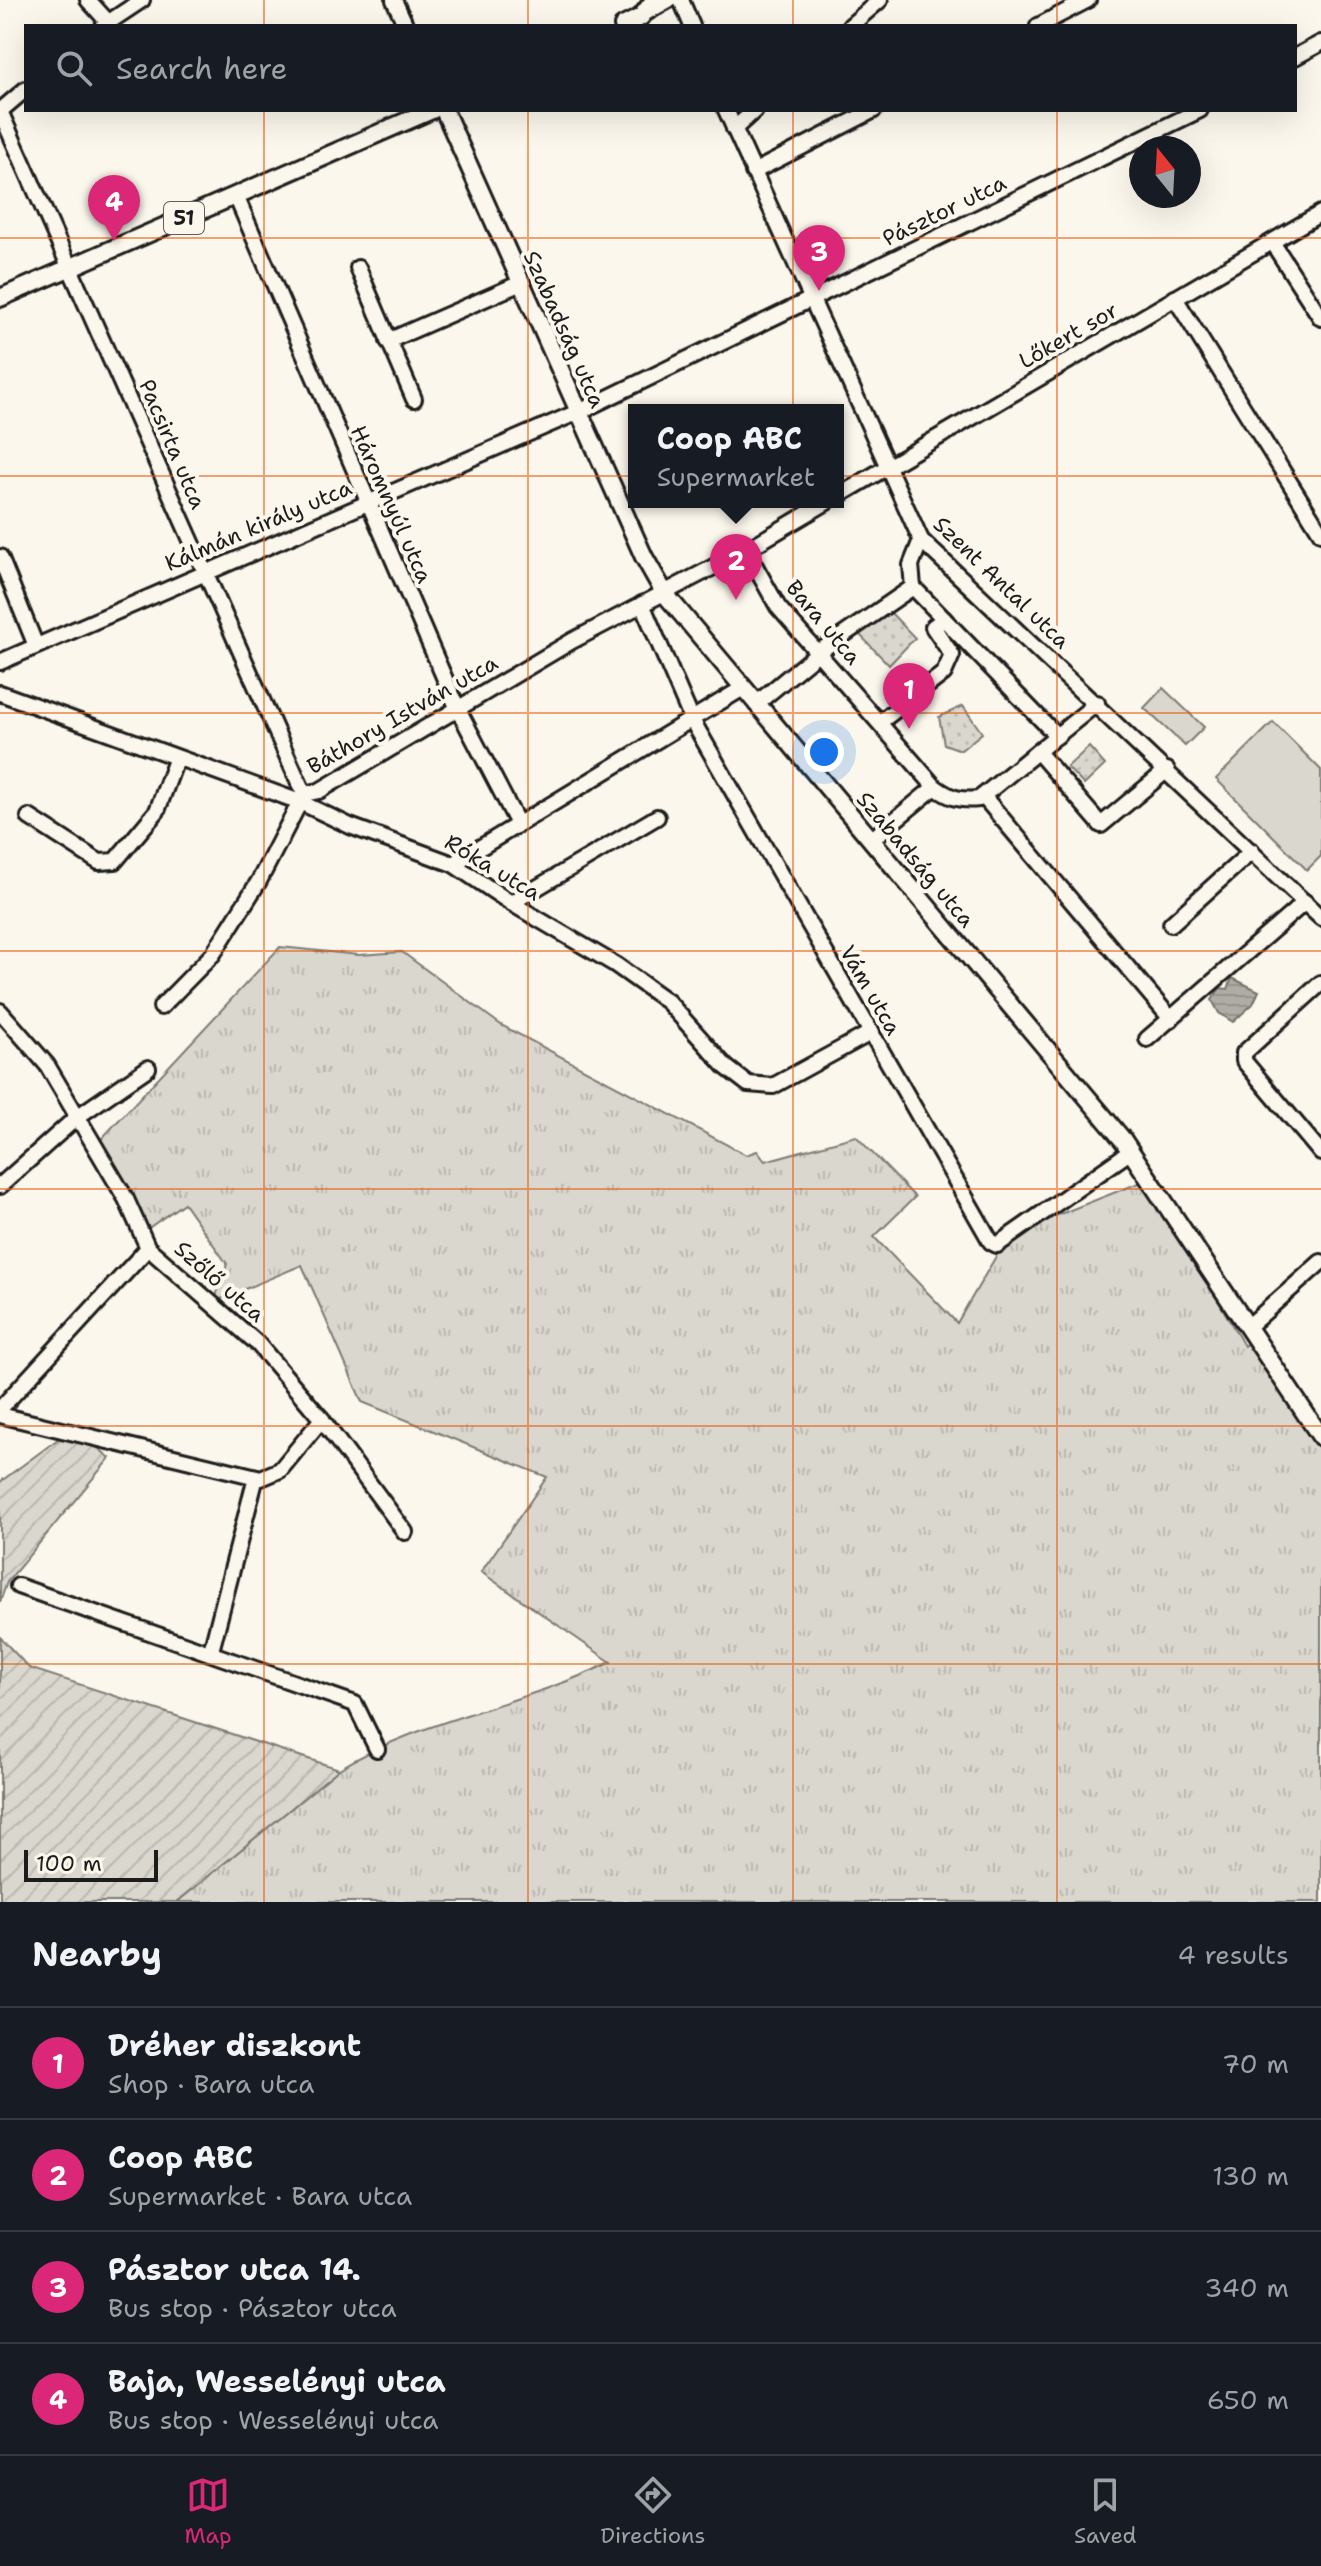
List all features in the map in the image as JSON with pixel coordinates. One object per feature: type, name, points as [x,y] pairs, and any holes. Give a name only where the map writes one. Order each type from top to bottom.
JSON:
[{"type":"main road","points":[[627,24],[641,17],[654,0]]},
{"type":"main road","name":"51","points":[[0,298],[427,112]]},
{"type":"main road","name":"Szabadság utca","points":[[445,112],[644,557],[665,594],[1131,1151],[1321,1437]]},
{"type":"street","points":[[88,0],[106,24],[142,0]]},
{"type":"street","points":[[394,0],[405,24]]},
{"type":"street","points":[[641,17],[669,0]]},
{"type":"street","points":[[681,0],[691,24]]},
{"type":"street","points":[[852,24],[880,0]]},
{"type":"street","points":[[1042,24],[1088,0]]},
{"type":"street","points":[[1297,56],[1321,43]]},
{"type":"street","points":[[0,111],[24,91]]},
{"type":"street","name":"Pacsirta utca","points":[[0,111],[72,267],[302,798]]},
{"type":"street","name":"Szent Antal utca","points":[[727,112],[921,540],[1097,703],[1321,918]]},
{"type":"street","points":[[734,129],[753,112]]},
{"type":"street","points":[[753,172],[870,112]]},
{"type":"street","name":"Pásztor utca","points":[[578,411],[1196,112]]},
{"type":"street","name":"Háromnyúl utca","points":[[236,196],[457,707],[518,824]]},
{"type":"street","name":"Lőkert sor","points":[[844,492],[1321,213]]},
{"type":"street","points":[[1272,242],[1321,318]]},
{"type":"street","points":[[358,268],[414,399]]},
{"type":"street","points":[[388,341],[521,283]]},
{"type":"street","points":[[1175,298],[1321,533]]},
{"type":"street","name":"Kálmán király utca","points":[[0,662],[578,411]]},
{"type":"street","points":[[665,594],[817,508]]},
{"type":"street","points":[[921,540],[911,565],[913,587],[1057,736]]},
{"type":"street","name":"Bara utca","points":[[746,550],[778,607],[820,651],[935,787]]},
{"type":"street","points":[[0,557],[36,646]]},
{"type":"street","points":[[756,704],[820,651],[913,587]]},
{"type":"street","name":"Báthory István utca","points":[[161,1007],[213,954],[259,881],[302,798],[319,791],[457,707],[665,594]]},
{"type":"street","name":"Vám utca","points":[[642,604],[692,720],[991,1242],[997,1245],[1131,1151]]},
{"type":"street","points":[[880,722],[944,673],[952,655],[933,627],[944,619]]},
{"type":"street","points":[[453,864],[743,688]]},
{"type":"street","name":"Róka utca","points":[[0,693],[176,760],[302,798],[350,826],[453,864],[511,903],[616,965],[668,1002],[726,1067],[748,1084],[773,1086],[872,1032]]},
{"type":"street","points":[[871,840],[935,787],[963,801],[983,796],[1097,703]]},
{"type":"street","points":[[1038,752],[1101,825],[1167,770]]},
{"type":"street","points":[[29,817],[99,862],[115,861],[157,811],[176,760]]},
{"type":"street","points":[[983,796],[1171,1019]]},
{"type":"street","points":[[511,903],[657,817]]},
{"type":"street","points":[[1171,924],[1252,851]]},
{"type":"street","points":[[1147,1039],[1305,902]]},
{"type":"street","points":[[1321,983],[1244,1053],[1244,1061],[1321,1153]]},
{"type":"street","name":"Szőlő utca","points":[[0,1011],[47,1065],[126,1199],[148,1248],[258,1344],[322,1419],[405,1532]]},
{"type":"street","points":[[0,1186],[77,1117],[148,1068]]},
{"type":"street","points":[[148,1248],[0,1412],[256,1477],[280,1470],[322,1419]]},
{"type":"street","points":[[1249,1326],[1321,1262]]},
{"type":"street","points":[[211,1651],[256,1477]]},
{"type":"street","points":[[18,1586],[211,1651],[355,1704],[377,1749]]},
{"type":"green space","points":[[890,612],[915,638],[889,665],[859,634]]},
{"type":"green space","points":[[1163,688],[1204,727],[1185,746],[1144,708]]},
{"type":"green space","points":[[963,706],[982,733],[961,750],[944,744],[939,717]]},
{"type":"green space","points":[[1273,722],[1321,770],[1321,856],[1307,870],[1216,779]]},
{"type":"green space","points":[[1089,747],[1105,765],[1084,785],[1067,767]]},
{"type":"green space","points":[[280,947],[359,955],[402,952],[501,1025],[746,1155],[757,1151],[765,1161],[856,1136],[915,1197],[874,1237],[957,1323],[1009,1234],[1149,1179],[1244,1346],[1251,1340],[1321,1446],[1321,1902],[177,1902],[339,1769],[404,1737],[543,1690],[611,1662],[481,1572],[547,1477],[362,1402],[302,1265],[214,1302],[227,1264],[184,1203],[147,1229],[91,1150]]},
{"type":"green space","points":[[73,1428],[110,1458],[7,1582],[0,1602],[0,1482]]},
{"type":"green space","points":[[0,1637],[29,1668],[339,1769],[177,1902],[0,1902]]},
{"type":"shaded area","points":[[1232,978],[1259,991],[1253,1004],[1233,1022],[1219,1013],[1212,1000],[1220,988],[1228,989]]},
{"type":"place","name":"Baja, Wesselényi utca","points":[[114,241]]},
{"type":"place","name":"Pásztor utca 14.","points":[[819,291]]},
{"type":"place","name":"Coop ABC","points":[[736,600]]},
{"type":"place","name":"Dréher diszkont","points":[[909,729]]}]
